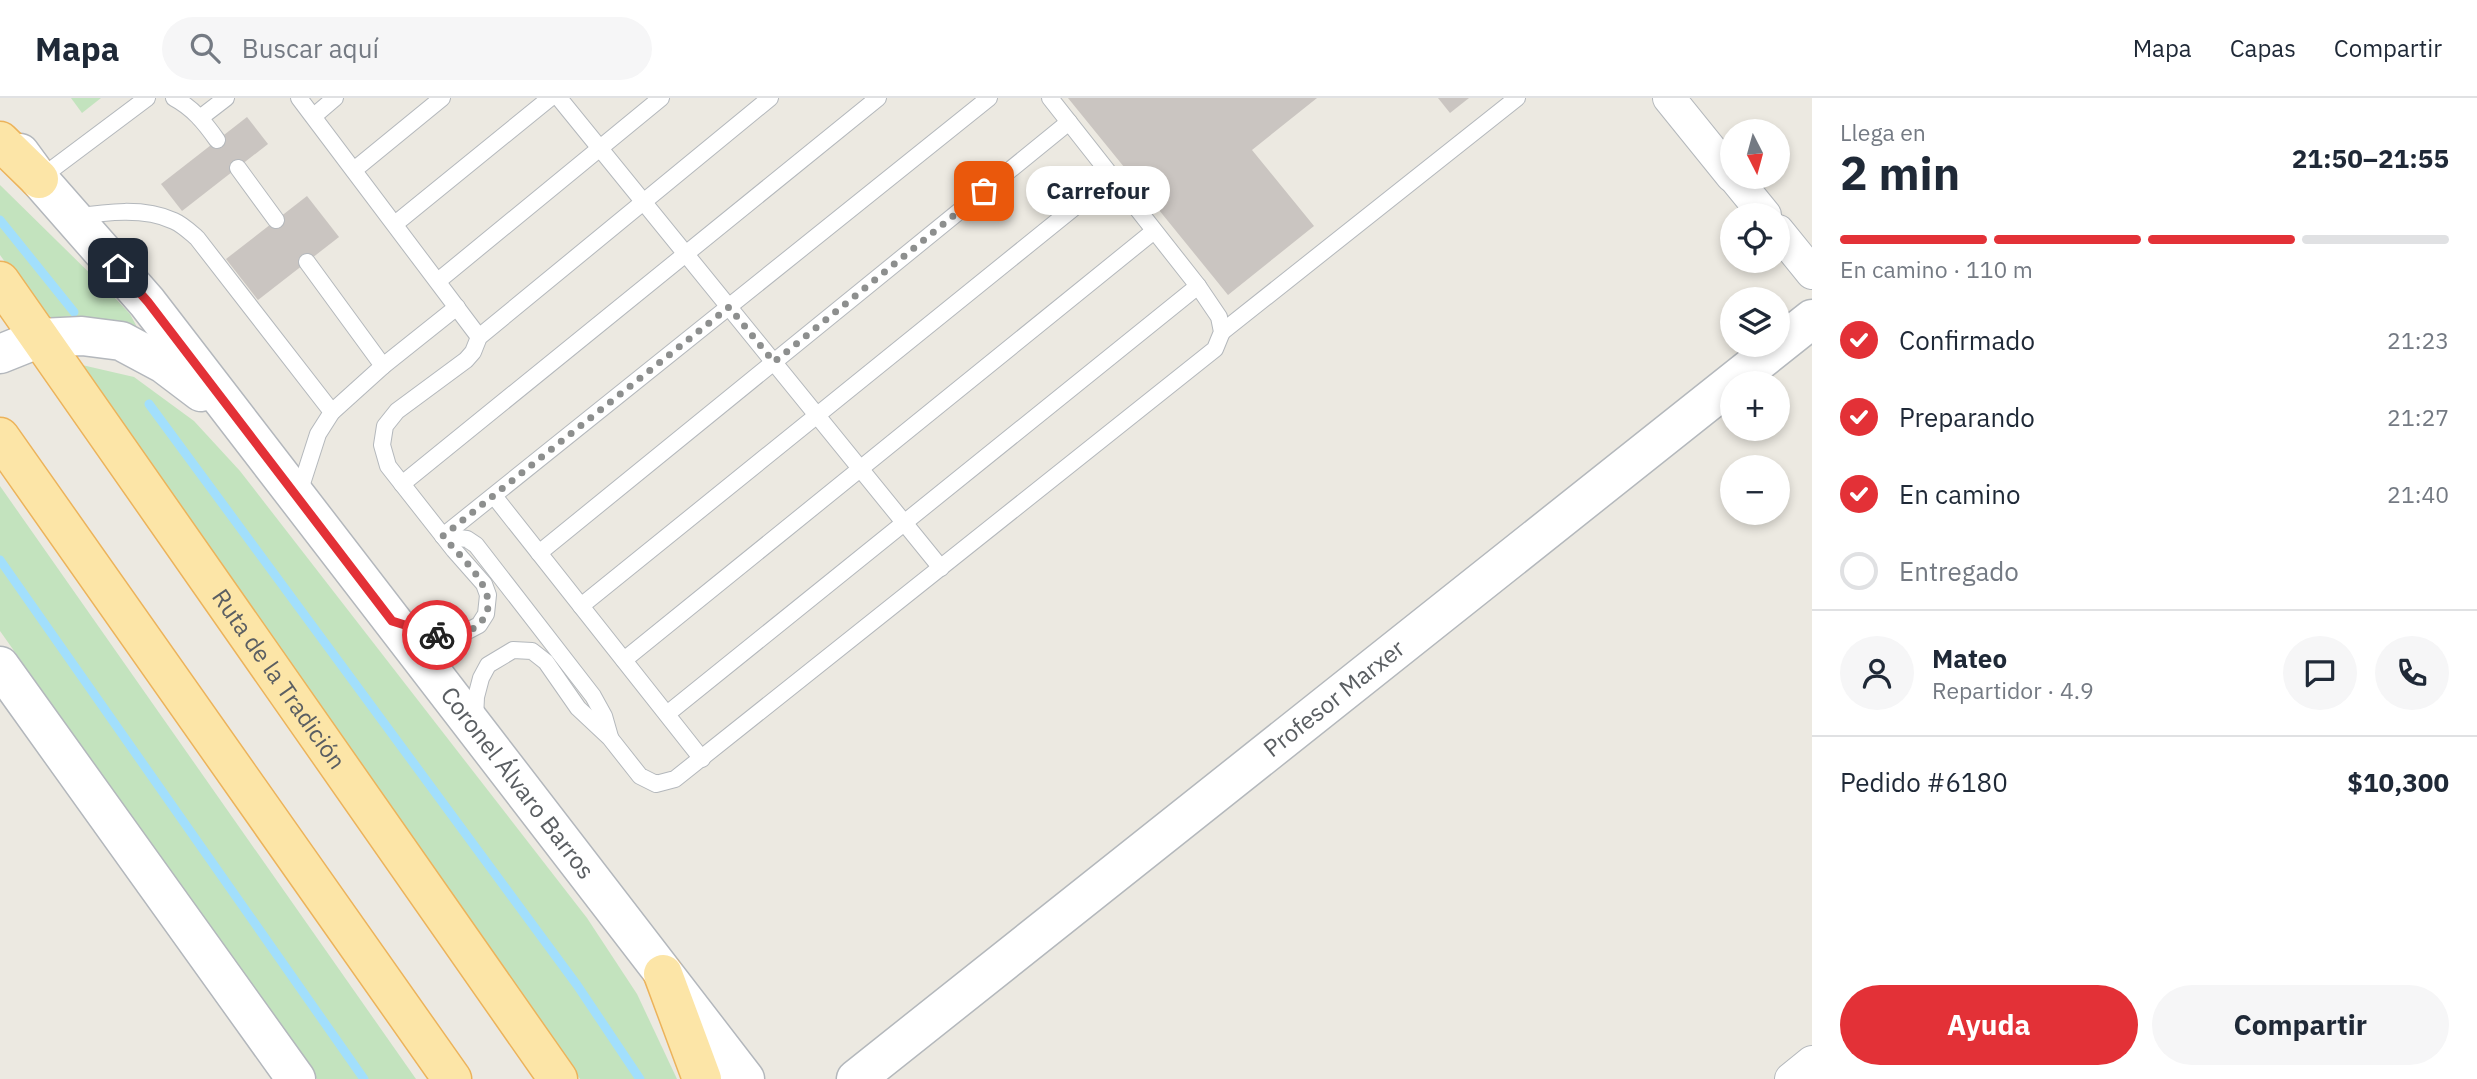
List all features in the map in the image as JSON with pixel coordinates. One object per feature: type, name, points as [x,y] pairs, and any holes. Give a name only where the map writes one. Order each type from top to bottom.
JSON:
[{"type":"main road","name":"Coronel Álvaro Barros","points":[[0,127],[39,178],[148,302],[745,1079]]},
{"type":"main road","points":[[0,141],[39,178]]},
{"type":"main road","name":"Ruta de la Tradición","points":[[0,281],[558,1079]]},
{"type":"main road","name":"Profesor Marxer","points":[[856,1079],[1812,319]]},
{"type":"main road","points":[[0,354],[40,338],[82,336],[121,341],[164,364],[234,416]]},
{"type":"main road","points":[[0,437],[452,1079]]},
{"type":"main road","points":[[0,666],[296,1079]]},
{"type":"main road","points":[[663,974],[702,1079]]},
{"type":"street","points":[[1669,98],[1720,160]]},
{"type":"street","points":[[1744,189],[1755,203]]},
{"type":"street","points":[[1790,246],[1812,273]]},
{"type":"street","points":[[1791,1079],[1812,1062]]},
{"type":"lane","points":[[39,178],[147,98]]},
{"type":"lane","points":[[174,98],[185,103],[201,118],[217,140]]},
{"type":"lane","points":[[201,118],[226,98]]},
{"type":"lane","points":[[299,98],[480,337]]},
{"type":"lane","points":[[314,116],[335,98]]},
{"type":"lane","points":[[354,170],[442,98]]},
{"type":"lane","points":[[395,224],[550,98]]},
{"type":"lane","points":[[559,98],[941,568]]},
{"type":"lane","points":[[438,281],[661,98]]},
{"type":"lane","points":[[392,621],[442,636],[458,636],[479,625],[485,614],[488,595],[484,584],[388,466],[382,445],[385,426],[397,411],[466,360],[480,337],[770,98]]},
{"type":"lane","points":[[402,484],[878,98]]},
{"type":"lane","points":[[443,536],[989,98]]},
{"type":"lane","points":[[1050,98],[1198,286],[1220,317],[1222,332]]},
{"type":"lane","points":[[474,728],[476,697],[488,665],[513,650],[532,651],[546,662],[578,708],[610,738],[640,776],[656,784],[675,779],[1214,349],[1222,332],[1517,98]]},
{"type":"lane","points":[[539,553],[1069,122]]},
{"type":"lane","points":[[237,168],[276,220]]},
{"type":"lane","points":[[581,606],[1112,177]]},
{"type":"lane","points":[[73,217],[127,212],[165,217],[178,223],[197,238],[332,412]]},
{"type":"lane","points":[[624,660],[1154,231]]},
{"type":"lane","points":[[307,262],[383,366]]},
{"type":"lane","points":[[667,714],[1198,286]]},
{"type":"lane","points":[[297,498],[318,434],[332,412],[383,366],[457,307]]},
{"type":"lane","points":[[494,496],[702,759]]},
{"type":"lane","points":[[443,536],[467,539],[476,545],[593,695],[604,716],[610,738]]},
{"type":"green space","points":[[71,98],[101,98],[82,113]]},
{"type":"green space","points":[[0,185],[113,296],[130,314],[138,329],[46,319],[0,255]]},
{"type":"green space","points":[[82,365],[134,377],[194,421],[240,471],[587,918],[637,994],[677,1079],[580,1079]]},
{"type":"green space","points":[[0,486],[416,1079],[317,1079],[0,631]]},
{"type":"building","points":[[1068,98],[1317,98],[1252,150],[1314,226],[1228,295]]},
{"type":"building","points":[[1438,98],[1469,98],[1450,113]]},
{"type":"building","points":[[247,117],[268,144],[182,211],[161,184]]},
{"type":"building","points":[[307,196],[339,237],[258,300],[226,259]]},
{"type":"waterway","points":[[0,220],[74,312]]},
{"type":"waterway","points":[[149,404],[577,985],[640,1079]]},
{"type":"waterway","points":[[0,560],[364,1079]]},
{"type":"way so far","points":[[437,635],[458,636],[479,625],[485,614],[488,595],[484,584],[443,536],[729,307],[774,362],[984,191]]},
{"type":"place","name":"Carrefour","points":[[984,191]]},
{"type":"route","points":[[118,268],[148,302],[392,621],[437,635]]}]
